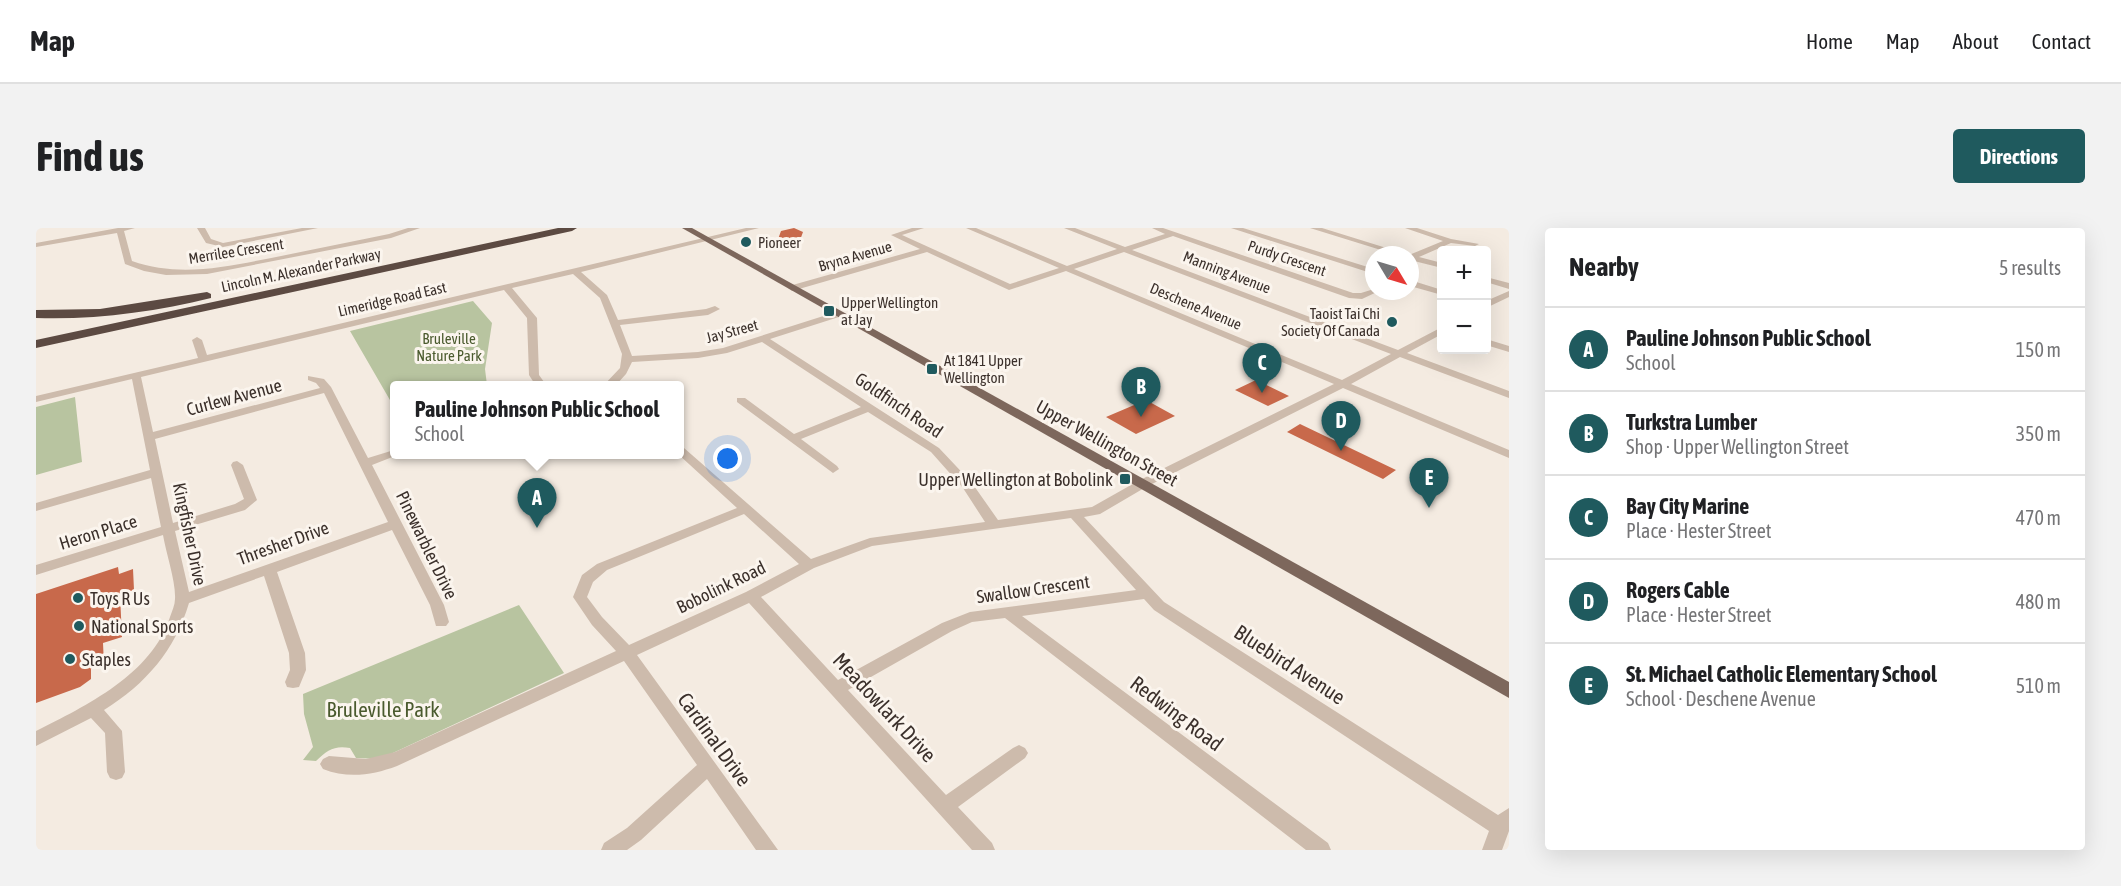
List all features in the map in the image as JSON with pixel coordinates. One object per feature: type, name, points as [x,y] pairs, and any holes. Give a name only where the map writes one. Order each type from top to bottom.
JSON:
[{"type":"highway","name":"Lincoln M. Alexander Parkway","points":[[36,335],[541,228]]},
{"type":"highway","name":"Lincoln M. Alexander Parkway","points":[[36,344],[572,228]]},
{"type":"highway","points":[[36,350],[299,288]]},
{"type":"highway","points":[[36,314],[78,315],[242,291]]},
{"type":"main road","name":"Upper Wellington Street","points":[[686,228],[1509,691]]},
{"type":"street","points":[[36,245],[131,228]]},
{"type":"street","points":[[201,228],[206,241],[223,245],[286,231],[314,228]]},
{"type":"street","name":"Merrilee Crescent","points":[[120,230],[128,262],[141,269],[171,273],[228,268],[391,237],[416,228]]},
{"type":"street","name":"Limeridge Road East","points":[[36,399],[755,228]]},
{"type":"street","points":[[920,228],[895,235],[1009,287],[1172,234]]},
{"type":"street","name":"Deschene Avenue","points":[[970,228],[1509,453]]},
{"type":"street","name":"Manning Avenue","points":[[1068,228],[1509,395]]},
{"type":"street","name":"Purdy Crescent","points":[[1155,228],[1352,296],[1365,295]]},
{"type":"street","points":[[1235,228],[1365,269]]},
{"type":"street","points":[[1314,228],[1375,246]]},
{"type":"street","points":[[1409,228],[1450,241],[1475,244]]},
{"type":"street","points":[[1419,252],[1450,241]]},
{"type":"street","name":"Bryna Avenue","points":[[792,288],[926,250]]},
{"type":"street","points":[[1419,259],[1437,264]]},
{"type":"street","points":[[575,271],[604,297],[617,324],[628,359],[620,376],[614,381]]},
{"type":"street","points":[[1491,281],[1509,286]]},
{"type":"street","points":[[1419,286],[1437,291]]},
{"type":"street","points":[[506,287],[532,318],[534,375],[539,381]]},
{"type":"street","points":[[1491,303],[1509,294]]},
{"type":"street","points":[[617,324],[715,309]]},
{"type":"street","name":"Jay Street","points":[[628,359],[724,351],[839,314]]},
{"type":"street","name":"Bobolink Road","points":[[329,764],[356,769],[379,766],[751,596],[809,565],[870,542],[1076,516],[1095,511],[1142,484],[1343,384],[1437,333]]},
{"type":"street","name":"Goldfinch Road","points":[[762,339],[935,450],[957,471],[975,494],[994,525]]},
{"type":"street","points":[[197,340],[204,359]]},
{"type":"street","points":[[1491,344],[1509,349]]},
{"type":"street","name":"Kingfisher Drive","points":[[36,739],[94,710],[121,691],[166,646],[180,618],[183,600],[170,529],[136,376]]},
{"type":"street","points":[[312,378],[320,381],[327,389]]},
{"type":"street","name":"Curlew Avenue","points":[[148,437],[327,389]]},
{"type":"street","name":"Pinewarbler Drive","points":[[327,389],[437,605],[441,622]]},
{"type":"street","points":[[741,400],[833,469]]},
{"type":"street","points":[[792,439],[870,407]]},
{"type":"street","points":[[684,454],[809,565]]},
{"type":"street","points":[[365,463],[390,455]]},
{"type":"street","name":"Heron Place","points":[[36,570],[240,507],[251,500],[237,465]]},
{"type":"street","points":[[36,507],[157,472]]},
{"type":"street","name":"Cardinal Drive","points":[[746,509],[602,567],[587,579],[580,597],[597,621],[627,653],[768,850]]},
{"type":"street","name":"Bluebird Avenue","points":[[1076,516],[1146,594],[1167,612],[1504,822]]},
{"type":"street","name":"Thresher Drive","points":[[183,600],[395,524]]},
{"type":"street","points":[[269,569],[297,653],[298,670],[293,682]]},
{"type":"street","name":"Swallow Crescent","points":[[835,689],[958,622],[1006,611],[1146,594]]},
{"type":"street","name":"Meadowlark Drive","points":[[751,596],[985,850]]},
{"type":"street","name":"Redwing Road","points":[[1006,611],[1321,850]]},
{"type":"street","points":[[94,710],[113,731],[116,771]]},
{"type":"street","points":[[944,807],[1019,753]]},
{"type":"street","points":[[611,850],[634,834],[708,767]]},
{"type":"street","points":[[1492,850],[1504,822]]},
{"type":"green space","name":"Bruleville Nature Park","points":[[473,301],[492,323],[485,369],[486,381],[390,381],[390,400],[350,331]]},
{"type":"green space","points":[[75,397],[82,462],[36,475],[36,407]]},
{"type":"green space","name":"Bruleville Park","points":[[519,605],[564,673],[380,759],[356,758],[350,748],[340,747],[328,751],[316,761],[303,760],[313,747],[304,714],[303,694]]},
{"type":"building","points":[[794,228],[803,232],[799,243],[787,246],[777,242],[781,231]]},
{"type":"building","points":[[1256,380],[1289,396],[1268,406],[1235,390]]},
{"type":"building","points":[[1146,400],[1175,416],[1136,434],[1106,417]]},
{"type":"building","points":[[1300,424],[1396,470],[1383,479],[1287,432]]},
{"type":"building","points":[[118,567],[119,574],[133,569],[134,590],[120,595],[122,637],[103,643],[104,665],[91,669],[91,679],[80,687],[36,703],[36,594]]},
{"type":"place","name":"Pioneer","points":[[746,242]]},
{"type":"place","name":"Upper Wellington at Jay","points":[[829,311]]},
{"type":"place","name":"Taoist Tai Chi Society Of Canada","points":[[1392,322]]},
{"type":"place","name":"At 1841 Upper Wellington","points":[[932,369]]},
{"type":"place","name":"Bay City Marine","points":[[1262,393]]},
{"type":"place","name":"Turkstra Lumber","points":[[1141,417]]},
{"type":"place","name":"Rogers Cable","points":[[1341,451]]},
{"type":"place","name":"Upper Wellington at Bobolink","points":[[1125,479]]},
{"type":"place","name":"St. Michael Catholic Elementary School","points":[[1429,508]]},
{"type":"place","name":"Pauline Johnson Public School","points":[[537,528]]},
{"type":"place","name":"Toys R Us","points":[[78,598]]},
{"type":"place","name":"National Sports","points":[[79,626]]},
{"type":"place","name":"Staples","points":[[70,659]]}]
